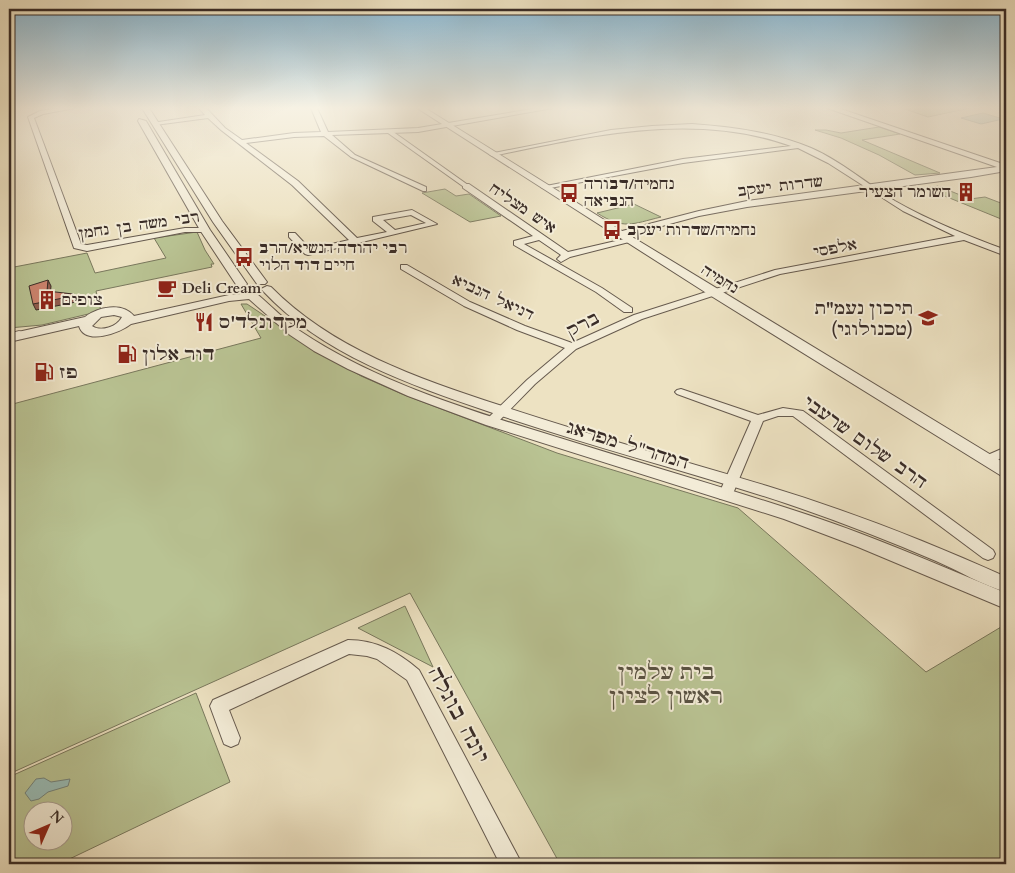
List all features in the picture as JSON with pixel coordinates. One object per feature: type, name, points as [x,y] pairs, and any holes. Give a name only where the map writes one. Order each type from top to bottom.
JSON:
[{"type":"street","name":"רבי משה בן נחמן","points":[[42,149],[77,246],[87,248],[190,229],[205,230]]},
{"type":"street","points":[[158,149],[238,285]]},
{"type":"street","name":"המהר\"ל מפראג","points":[[171,149],[218,222],[264,286],[296,317],[322,335],[359,355],[496,417]]},
{"type":"street","points":[[251,149],[295,183],[355,241]]},
{"type":"street","points":[[344,149],[353,156],[423,189]]},
{"type":"street","name":"איש מצליח","points":[[414,149],[567,255]]},
{"type":"street","name":"נחמיה","points":[[484,149],[712,292],[1006,471]]},
{"type":"street","points":[[492,154],[521,149]]},
{"type":"street","points":[[545,187],[683,161],[786,149]]},
{"type":"street","points":[[804,149],[833,163],[908,211],[1006,253]]},
{"type":"street","points":[[945,149],[1005,170]]},
{"type":"street","name":"שדרות יעקב","points":[[627,237],[722,213],[1005,170]]},
{"type":"street","points":[[292,235],[308,252],[433,224],[412,212],[376,219],[393,232]]},
{"type":"street","points":[[539,236],[517,243],[555,264],[638,317]]},
{"type":"street","points":[[555,264],[567,255],[627,237]]},
{"type":"street","name":"אלפסי","points":[[712,292],[778,272],[965,237]]},
{"type":"street","name":"דניאל הנביא","points":[[404,267],[467,304],[521,328],[572,347]]},
{"type":"street","points":[[12,342],[88,325],[104,312],[124,317],[229,298],[249,297],[262,294],[264,286],[252,281],[124,317]]},
{"type":"street","name":"המהר\"ל מפראג","points":[[238,285],[234,289],[234,294],[249,297],[294,332],[353,366],[413,393],[728,488],[837,516],[1006,585]]},
{"type":"street","name":"ברק","points":[[496,417],[531,382],[572,347],[638,317],[712,292]]},
{"type":"street","points":[[88,325],[97,332],[109,331],[120,327],[124,317]]},
{"type":"street","points":[[682,392],[758,419],[728,488]]},
{"type":"street","name":"הרב שלום שרעבי","points":[[758,419],[776,412],[788,411],[799,414],[988,554]]},
{"type":"street","points":[[988,460],[1006,451]]},
{"type":"street","name":"המהר\"ל מפראג","points":[[728,488],[790,515],[864,542],[1006,601]]},
{"type":"street","name":"יונה בוגלה","points":[[231,738],[219,706],[348,647],[369,648],[383,653],[397,661],[413,675],[511,864]]},
{"type":"green space","points":[[865,149],[883,149],[940,173],[915,175]]},
{"type":"green space","points":[[938,186],[970,199],[985,197],[1006,205],[1006,221],[925,188]]},
{"type":"green space","points":[[445,189],[456,196],[469,194],[501,216],[470,222],[422,193]]},
{"type":"green space","points":[[634,204],[661,217],[621,224],[597,213]]},
{"type":"green space","points":[[197,232],[214,264],[211,264],[212,267],[96,291],[101,311],[42,325],[9,328],[9,307],[11,306],[9,268],[87,253],[95,273],[166,258],[154,238]]},
{"type":"green space","name":"בית עלמין ראשון לציון","points":[[241,304],[247,304],[301,340],[361,376],[402,394],[557,453],[738,508],[926,672],[1006,624],[1006,864],[560,864],[410,593],[9,774],[9,405],[261,338]]},
{"type":"green space","points":[[405,606],[433,667],[358,628]]},
{"type":"green space","points":[[196,693],[230,782],[59,864],[9,864],[9,777]]},
{"type":"water","points":[[44,778],[51,782],[70,779],[68,786],[48,792],[39,799],[30,800],[25,793],[36,779]]},
{"type":"building","points":[[48,280],[47,291],[73,294],[73,296],[33,304],[29,286]]},
{"type":"place","name":"השומר הצעיר","points":[[966,192]]},
{"type":"place","name":"נחמיה/דבורה הנביאה","points":[[569,193]]},
{"type":"place","name":"נחמיה/שדרות יעקב","points":[[612,230]]},
{"type":"place","name":"רבי יהודה הנשיא/הרב חיים דוד הלוי","points":[[244,257]]},
{"type":"place","name":"Deli Cream","points":[[167,288]]},
{"type":"place","name":"צופים","points":[[47,300]]},
{"type":"place","name":"תיכון נעמ\"ת (טכנולוגי)","points":[[928,318]]},
{"type":"place","name":"מקדונלד'ס","points":[[204,322]]},
{"type":"place","name":"דור אלון","points":[[127,354]]},
{"type":"place","name":"פז","points":[[44,372]]}]
